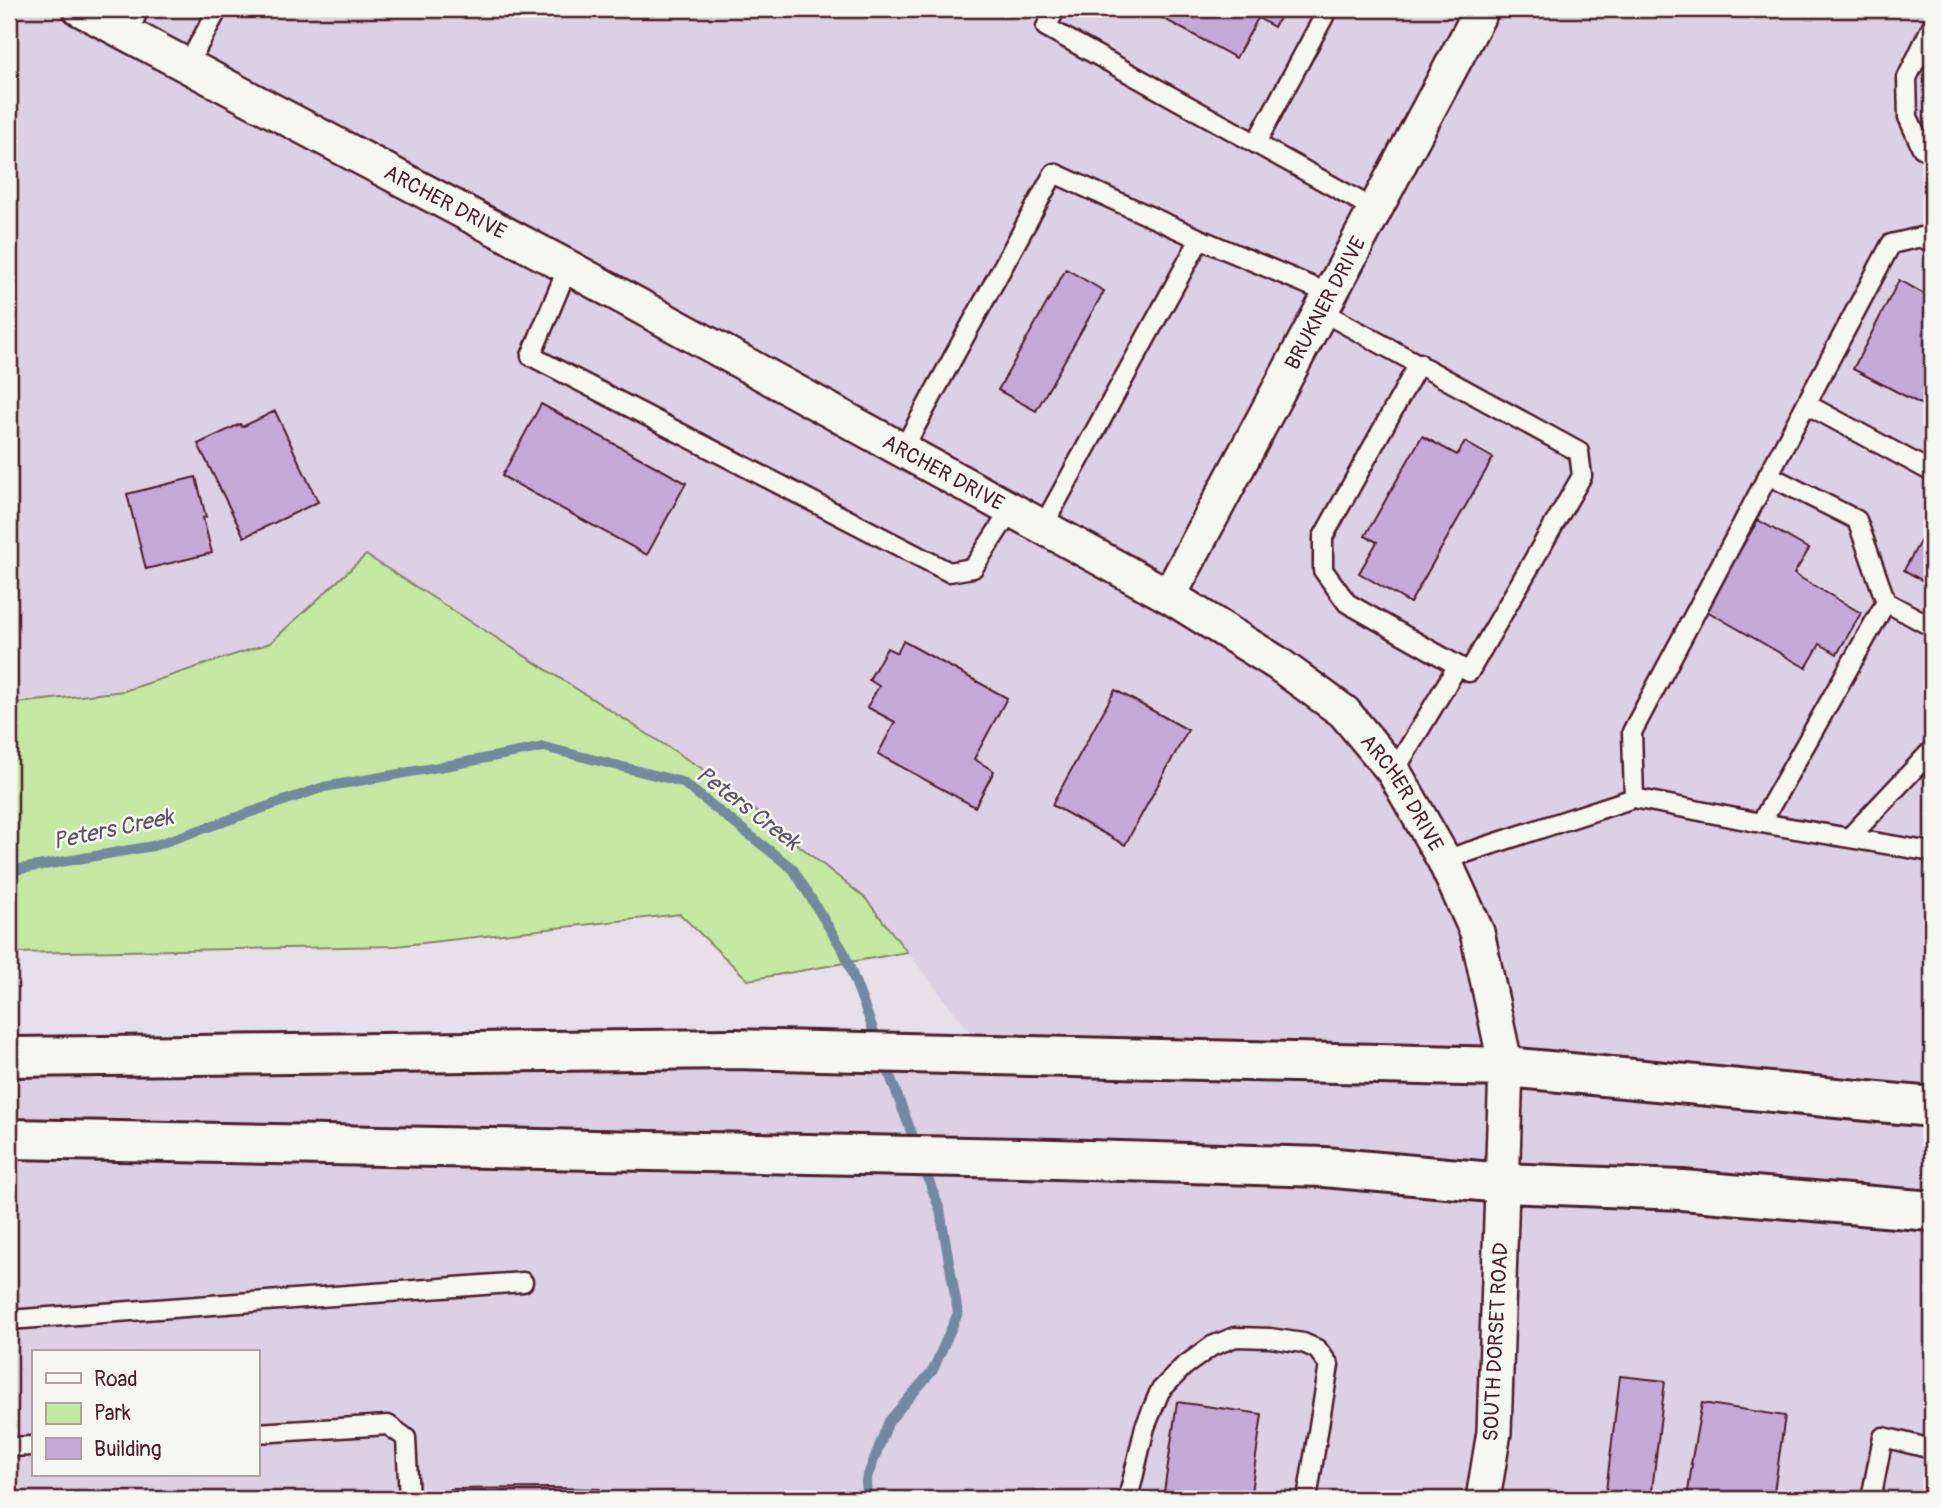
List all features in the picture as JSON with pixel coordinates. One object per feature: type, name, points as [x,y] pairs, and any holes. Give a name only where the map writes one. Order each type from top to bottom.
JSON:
[{"type":"main road","points":[[9,1056],[734,1049],[1506,1067],[1932,1107]]},
{"type":"main road","points":[[9,1139],[1021,1158],[1324,1167],[1503,1183],[1682,1190],[1932,1211]]},
{"type":"street","name":"ARCHER DRIVE","points":[[80,9],[133,21],[187,66],[568,267],[1169,596],[1277,663],[1344,712],[1394,772],[1444,860],[1477,933],[1506,1067],[1503,1183]]},
{"type":"street","name":"BRUKNER DRIVE","points":[[1169,596],[1482,9]]},
{"type":"street","name":"SOUTH DORSET ROAD","points":[[1483,1499],[1494,1432],[1503,1183]]},
{"type":"lane","points":[[187,66],[218,9]]},
{"type":"lane","points":[[1056,9],[1046,27],[1374,209]]},
{"type":"lane","points":[[1256,144],[1328,9]]},
{"type":"lane","points":[[1932,26],[1907,78],[1908,117],[1922,148],[1932,153]]},
{"type":"lane","points":[[902,451],[1054,173],[1200,239],[1325,302],[1419,363],[1579,452],[1582,476],[1469,672],[1347,603],[1323,569],[1323,537],[1419,363]]},
{"type":"lane","points":[[1634,798],[1632,732],[1891,244],[1921,237],[1932,243]]},
{"type":"lane","points":[[1042,528],[1200,239]]},
{"type":"lane","points":[[568,267],[531,356],[949,572],[973,568],[1011,510]]},
{"type":"lane","points":[[1806,404],[1932,472]]},
{"type":"lane","points":[[1768,475],[1857,520],[1886,602],[1932,627]]},
{"type":"lane","points":[[1761,823],[1886,602]]},
{"type":"lane","points":[[1394,772],[1457,667]]},
{"type":"lane","points":[[1849,838],[1932,750]]},
{"type":"lane","points":[[1444,860],[1634,798],[1932,852]]},
{"type":"lane","points":[[9,1320],[523,1282]]},
{"type":"lane","points":[[1128,1499],[1145,1427],[1160,1391],[1183,1367],[1212,1346],[1235,1337],[1303,1343],[1317,1349],[1329,1365],[1307,1499]]},
{"type":"lane","points":[[259,1433],[388,1425],[406,1438],[409,1499]]},
{"type":"lane","points":[[1871,1499],[1883,1437],[1932,1449]]},
{"type":"lane","points":[[9,1447],[32,1446]]},
{"type":"shaded area","points":[[9,9],[1932,9],[1932,1499],[9,1499],[9,1057],[988,1055],[865,898],[701,768],[367,555],[270,643],[124,691],[9,704]]},
{"type":"green space","points":[[366,555],[701,768],[865,898],[907,952],[748,980],[680,914],[396,946],[9,953],[9,704],[124,691],[270,643]]},
{"type":"building","points":[[1146,9],[1284,9],[1274,27],[1258,18],[1236,58]]},
{"type":"building","points":[[1066,269],[1104,291],[1036,411],[998,390]]},
{"type":"building","points":[[1899,280],[1932,298],[1932,410],[1853,369]]},
{"type":"building","points":[[541,404],[686,483],[647,555],[502,476]]},
{"type":"building","points":[[275,411],[318,502],[244,537],[198,444]]},
{"type":"building","points":[[1422,436],[1457,455],[1465,442],[1493,458],[1410,603],[1359,573],[1377,542],[1365,536]]},
{"type":"building","points":[[196,477],[212,553],[146,569],[127,494]]},
{"type":"building","points":[[1758,520],[1809,549],[1794,574],[1861,613],[1837,654],[1820,644],[1806,668],[1705,610]]},
{"type":"building","points":[[1932,520],[1932,586],[1904,570]]},
{"type":"building","points":[[903,641],[1007,698],[974,759],[994,771],[975,807],[878,754],[895,722],[867,707],[879,686],[869,680],[887,648],[897,653]]},
{"type":"building","points":[[1115,690],[1188,730],[1125,845],[1052,805]]},
{"type":"building","points":[[1620,1376],[1665,1381],[1651,1499],[1605,1499]]},
{"type":"building","points":[[1177,1402],[1262,1414],[1250,1499],[1163,1499]]},
{"type":"building","points":[[1702,1403],[1785,1416],[1773,1499],[1687,1499]]},
{"type":"building","points":[[450,1489],[600,1489],[600,1499],[450,1499]]},
{"type":"waterway","name":"Peters Creek","points":[[9,871],[153,846],[324,787],[544,747],[682,782],[793,869],[844,952],[879,1045]]},
{"type":"waterway","name":"Peters Creek","points":[[884,1060],[918,1150]]},
{"type":"waterway","name":"Peters Creek","points":[[867,1499],[866,1480],[889,1421],[933,1370],[958,1313],[940,1210],[923,1165]]}]
